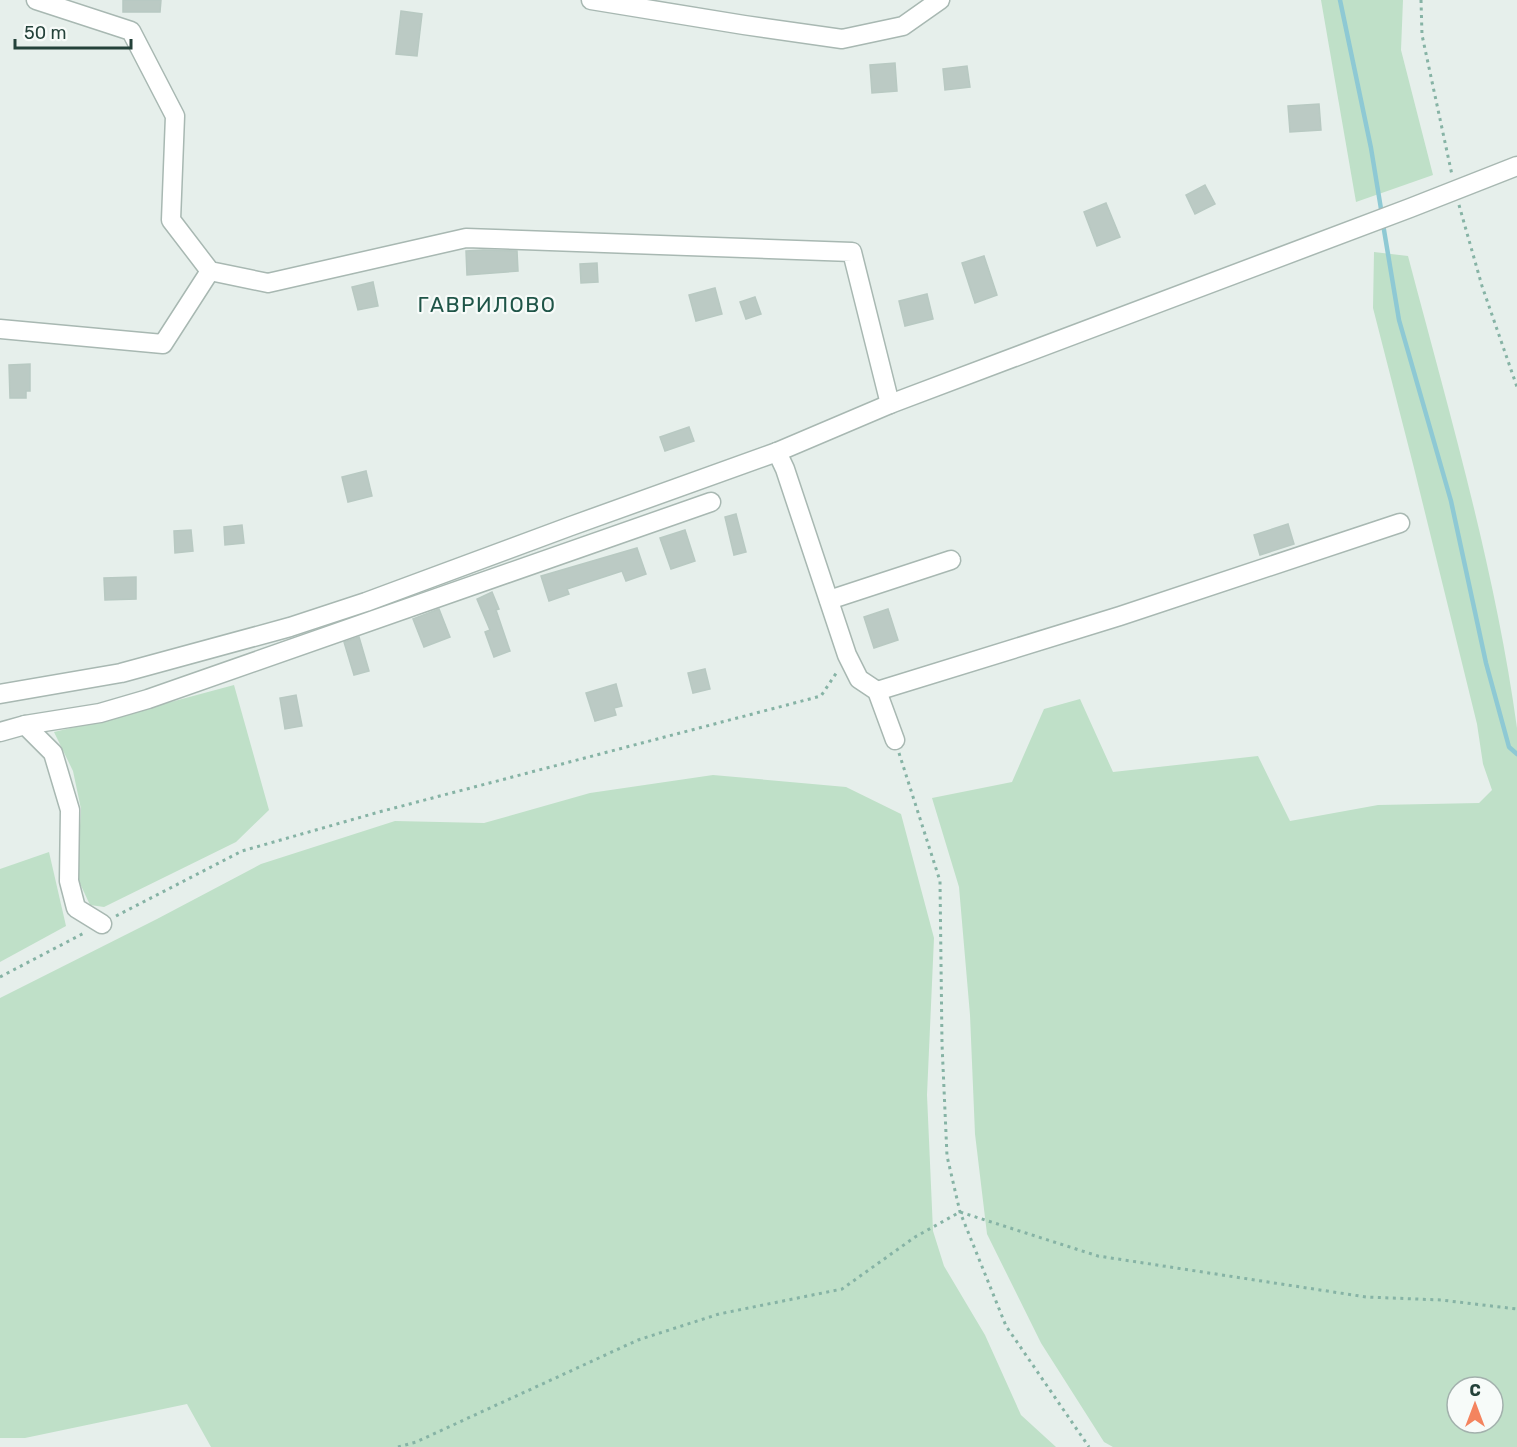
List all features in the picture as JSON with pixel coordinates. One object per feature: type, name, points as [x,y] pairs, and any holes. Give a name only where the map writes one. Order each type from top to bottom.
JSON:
[{"type":"street","points":[[36,0],[131,31],[175,116],[171,220],[210,271],[268,283],[466,238],[852,252],[890,404]]},
{"type":"street","points":[[591,0],[842,39],[903,26],[940,0]]},
{"type":"street","points":[[0,694],[121,673],[290,627],[366,602],[777,452],[890,404],[1517,166]]},
{"type":"street","points":[[0,328],[163,344],[210,271]]},
{"type":"street","points":[[777,452],[785,469],[847,656],[859,679],[877,691],[895,740]]},
{"type":"street","points":[[0,732],[25,725],[100,713],[148,699],[711,502]]},
{"type":"street","points":[[877,691],[1132,613],[1400,523]]},
{"type":"street","points":[[829,600],[951,560]]},
{"type":"street","points":[[25,725],[53,753],[70,810],[69,880],[76,908],[102,924]]},
{"type":"path","points":[[0,977],[242,850],[821,696],[847,656]]},
{"type":"path","points":[[895,740],[940,881],[942,1044],[947,1156],[960,1212],[1006,1326],[1089,1447]]},
{"type":"path","points":[[398,1447],[416,1442],[638,1340],[718,1314],[842,1289],[915,1237],[960,1212],[1098,1256],[1366,1297],[1441,1300],[1517,1309]]},
{"type":"green space","points":[[1321,0],[1403,0],[1401,50],[1433,175],[1356,202]]},
{"type":"green space","points":[[1374,252],[1408,256],[1484,549],[1508,668],[1517,728],[1517,1447],[1113,1447],[1104,1442],[1041,1343],[987,1234],[975,1134],[970,1015],[959,887],[932,798],[1012,782],[1044,709],[1080,699],[1113,772],[1258,756],[1290,821],[1378,805],[1479,803],[1492,790],[1483,764],[1477,724],[1373,308]]},
{"type":"green space","points":[[234,685],[269,810],[236,842],[104,907],[90,905],[77,877],[81,809],[73,771],[54,732]]},
{"type":"green space","points":[[713,775],[846,787],[901,814],[934,938],[927,1095],[933,1231],[944,1266],[985,1335],[1021,1415],[1056,1447],[211,1447],[187,1404],[25,1438],[0,1438],[0,998],[261,864],[395,821],[484,823],[590,793]]},
{"type":"green space","points":[[49,852],[66,926],[0,962],[0,869]]},
{"type":"building","points":[[123,0],[161,0],[160,12],[123,12]]},
{"type":"building","points":[[401,11],[422,14],[417,56],[396,54]]},
{"type":"building","points":[[895,63],[897,91],[872,93],[870,65]]},
{"type":"building","points":[[967,66],[970,87],[945,90],[943,69]]},
{"type":"building","points":[[1319,104],[1321,130],[1290,132],[1288,106]]},
{"type":"building","points":[[1205,185],[1215,204],[1195,214],[1186,195]]},
{"type":"building","points":[[1106,203],[1120,237],[1097,246],[1084,212]]},
{"type":"building","points":[[466,251],[517,251],[518,271],[467,275]]},
{"type":"building","points":[[984,256],[997,295],[975,303],[962,263]]},
{"type":"building","points":[[597,263],[598,282],[581,283],[580,264]]},
{"type":"building","points":[[373,282],[378,306],[358,310],[352,287]]},
{"type":"building","points":[[715,288],[722,314],[696,321],[689,295]]},
{"type":"building","points":[[927,294],[933,319],[905,326],[899,301]]},
{"type":"building","points":[[755,297],[761,314],[746,319],[740,302]]},
{"type":"building","points":[[30,364],[30,391],[26,391],[26,398],[10,398],[9,365]]},
{"type":"building","points":[[689,427],[694,441],[665,451],[660,437]]},
{"type":"building","points":[[366,471],[372,496],[348,502],[342,477]]},
{"type":"building","points":[[736,514],[746,552],[734,555],[725,517]]},
{"type":"building","points":[[1288,524],[1294,544],[1260,555],[1254,535]]},
{"type":"building","points":[[242,525],[244,543],[225,545],[224,527]]},
{"type":"building","points":[[191,530],[193,551],[175,553],[174,531]]},
{"type":"building","points":[[685,530],[695,561],[671,569],[660,538]]},
{"type":"building","points":[[637,548],[646,574],[626,581],[622,571],[567,589],[569,594],[549,601],[541,576]]},
{"type":"building","points":[[136,577],[136,599],[105,600],[104,578]]},
{"type":"building","points":[[492,592],[510,651],[494,657],[485,632],[490,630],[477,599]]},
{"type":"building","points":[[439,609],[450,637],[424,647],[413,619]]},
{"type":"building","points":[[888,609],[898,640],[874,648],[864,617]]},
{"type":"building","points":[[359,637],[369,671],[354,675],[344,642]]},
{"type":"building","points":[[705,669],[710,689],[693,693],[688,673]]},
{"type":"building","points":[[616,684],[622,706],[614,708],[616,715],[595,721],[586,693]]},
{"type":"building","points":[[296,695],[302,726],[285,729],[280,698]]},
{"type":"waterway","points":[[1340,0],[1371,148],[1382,215]]},
{"type":"waterway","points":[[1383,224],[1399,320],[1451,501],[1486,663],[1509,747],[1517,754]]},
{"type":"district","name":"ГАВРИЛОВО","points":[[487,304]]}]
